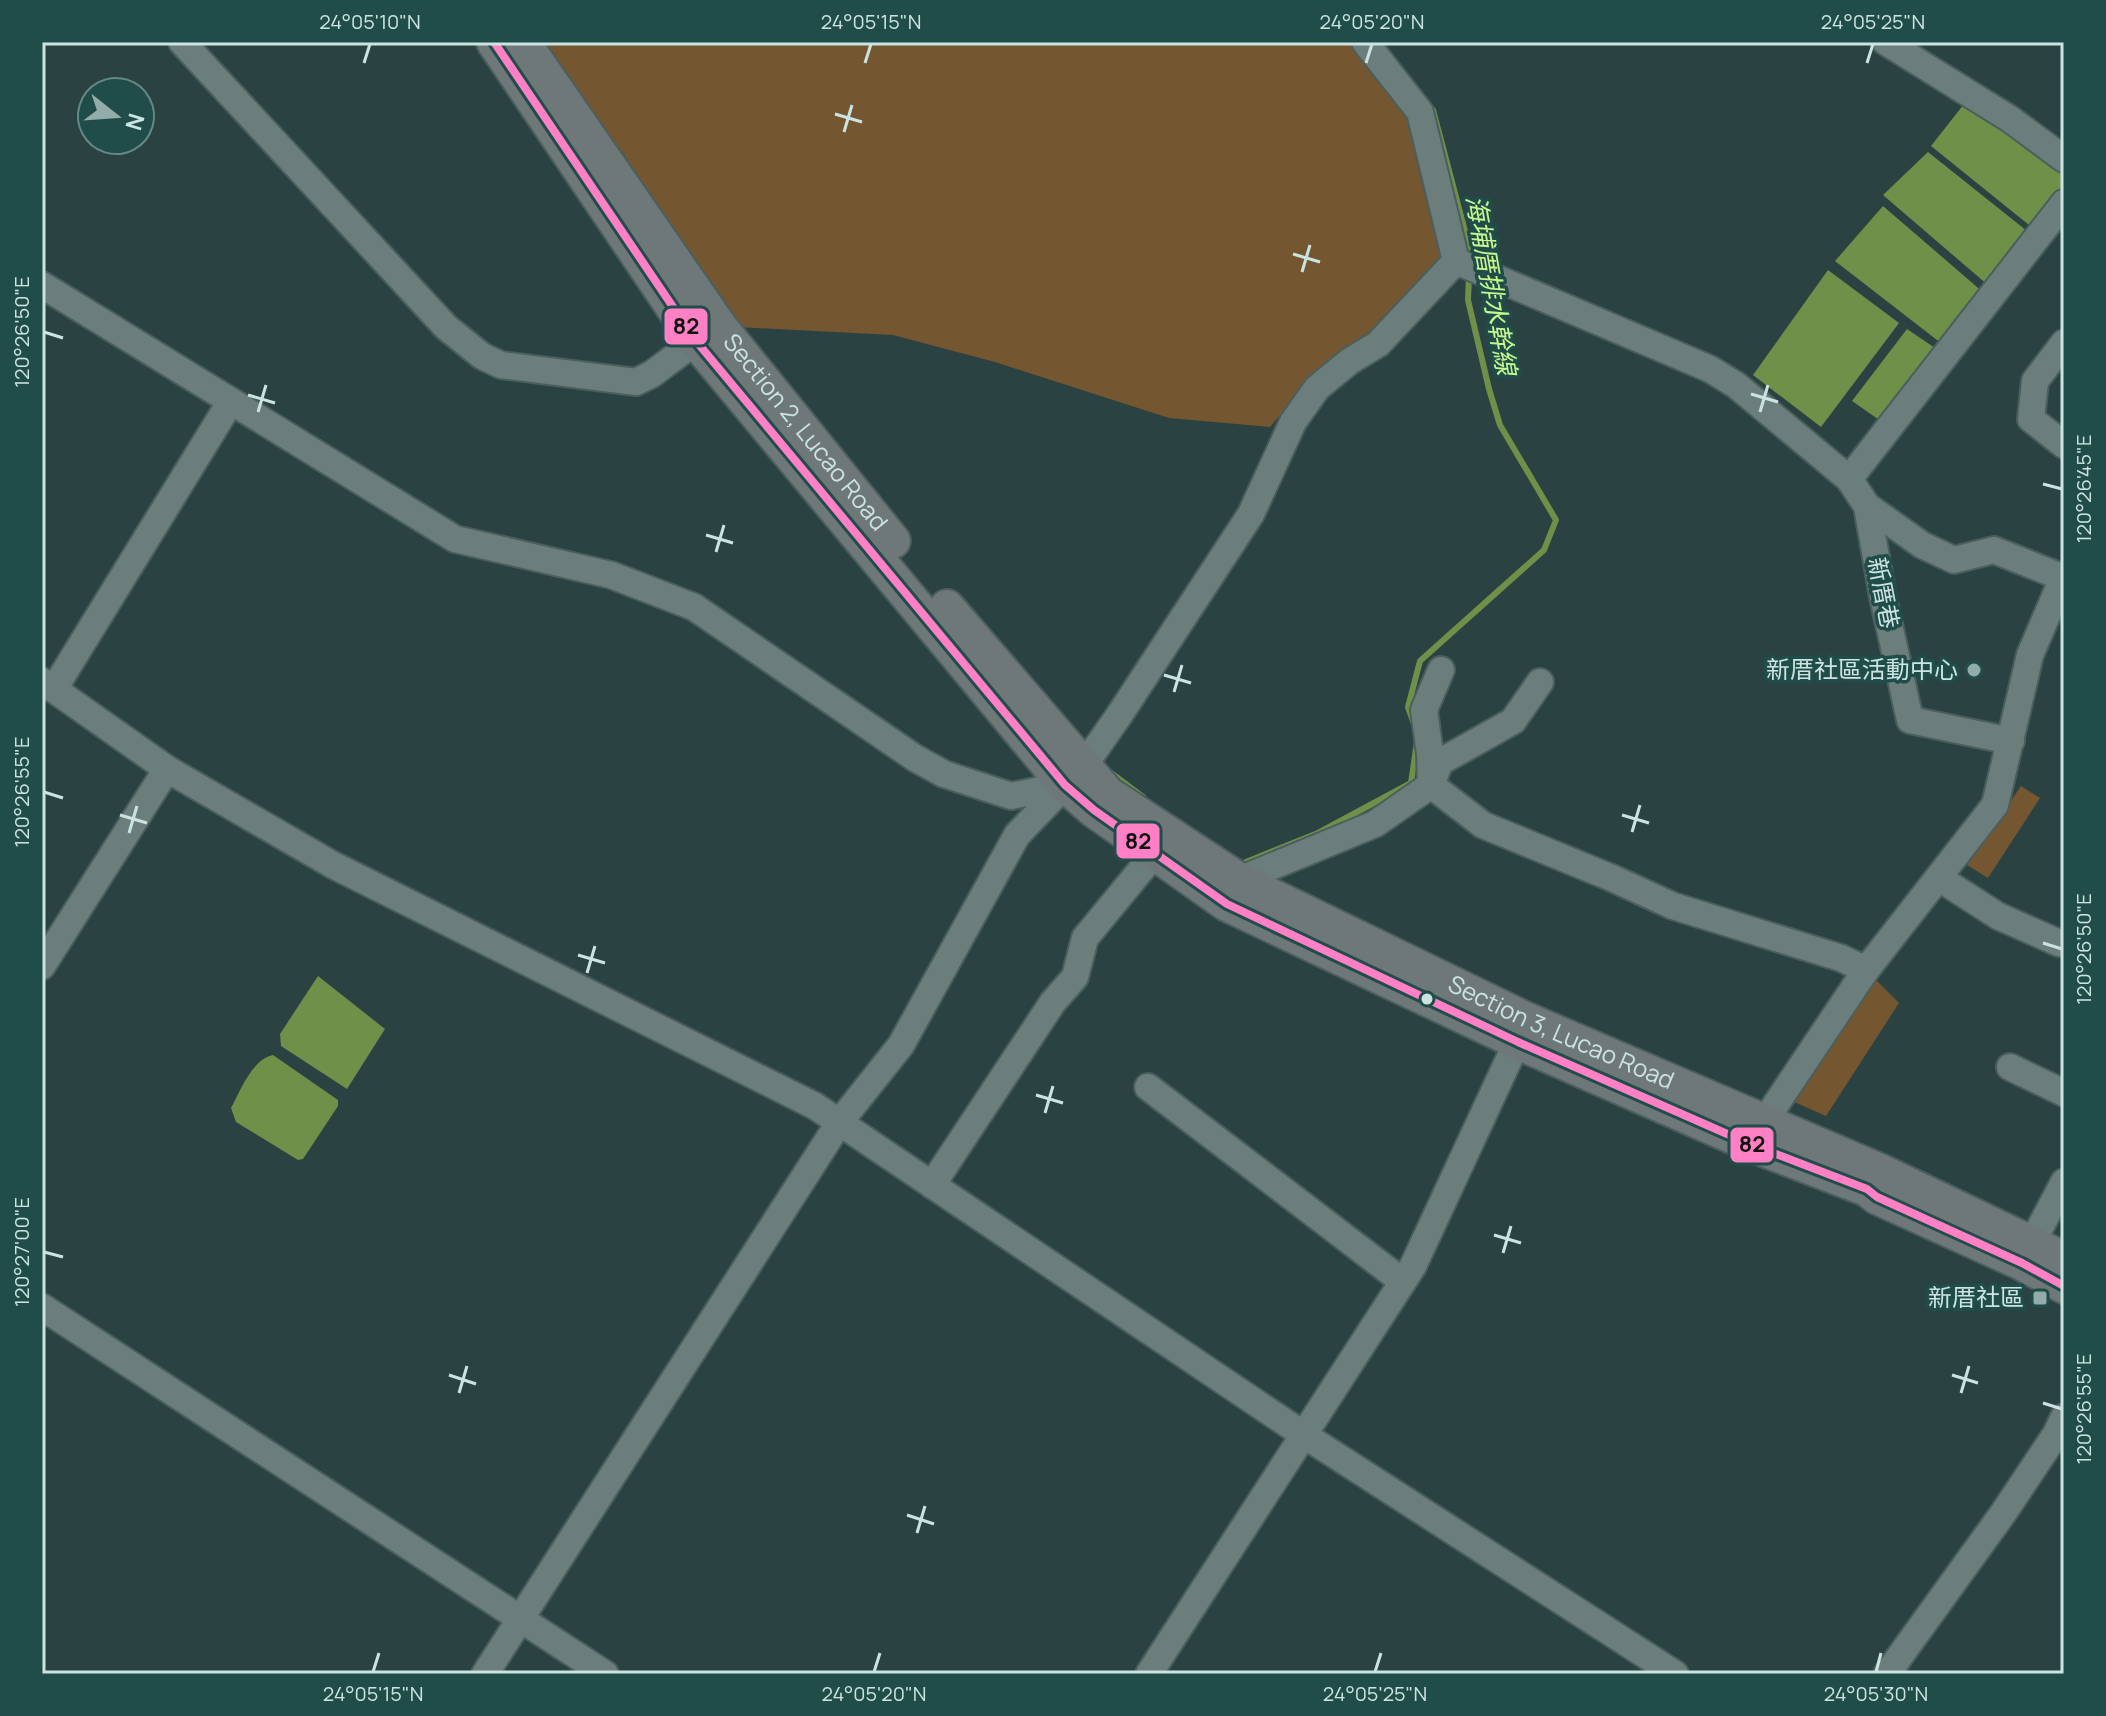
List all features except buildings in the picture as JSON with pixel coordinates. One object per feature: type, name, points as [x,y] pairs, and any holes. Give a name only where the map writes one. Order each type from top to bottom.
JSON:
[{"type":"main road","name":"Section 2, Lucao Road","points":[[494,42],[696,341],[1075,774]]},
{"type":"main road","name":"Section 2, Lucao Road","points":[[523,42],[720,327],[937,596],[1075,774]]},
{"type":"main road","name":"Section 3, Lucao Road","points":[[1075,774],[1094,810],[1155,853],[1522,1031],[1757,1133],[1882,1172],[2027,1253],[2064,1286]]},
{"type":"main road","name":"Section 3, Lucao Road","points":[[1075,774],[1108,794],[1233,892]]},
{"type":"main road","name":"Section 3, Lucao Road","points":[[2027,1253],[2064,1259]]},
{"type":"street","points":[[182,42],[446,327],[482,356],[501,365],[636,382],[652,374],[696,341]]},
{"type":"street","points":[[1365,42],[1420,112],[1456,261]]},
{"type":"street","points":[[1886,42],[2010,119],[2064,159]]},
{"type":"street","points":[[1849,479],[2064,203]]},
{"type":"street","points":[[490,1672],[519,1618],[839,1123],[901,1045],[1017,835],[1075,774],[1120,714],[1251,514],[1293,422],[1317,388],[1350,361],[1378,344],[1456,261]]},
{"type":"street","points":[[1456,261],[1710,369],[1736,385],[1849,479],[1867,506],[1922,545],[1954,560],[1994,550],[2064,578],[2030,655],[1995,805],[1866,970],[1757,1133]]},
{"type":"street","points":[[42,285],[455,539],[611,575],[694,607],[915,758],[944,774],[1011,796],[1075,774]]},
{"type":"street","points":[[2064,343],[2035,381],[2031,398],[2031,419],[2064,445]]},
{"type":"street","points":[[231,401],[48,685],[167,769],[333,865],[815,1106],[1304,1435],[1675,1674]]},
{"type":"street","name":"新厝巷","points":[[1867,506],[1910,720],[2011,741]]},
{"type":"street","points":[[1431,785],[1424,710],[1441,670]]},
{"type":"street","points":[[1233,892],[1375,824],[1431,785],[1440,762],[1513,721],[1540,682]]},
{"type":"street","points":[[42,966],[167,769]]},
{"type":"street","points":[[1431,785],[1483,825],[1673,906],[1841,958],[1866,970]]},
{"type":"street","points":[[932,1185],[1053,1002],[1075,977],[1085,938],[1155,853]]},
{"type":"street","points":[[1939,878],[1998,916],[2059,943],[2064,942]]},
{"type":"street","points":[[1149,1674],[1413,1266],[1522,1031]]},
{"type":"street","points":[[2010,1067],[2064,1093]]},
{"type":"street","points":[[1148,1087],[1402,1281]]},
{"type":"street","points":[[2027,1253],[2064,1182]]},
{"type":"street","points":[[42,1307],[605,1674]]},
{"type":"street","points":[[1887,1674],[2004,1512],[2064,1417]]},
{"type":"shaded area","points":[[541,42],[1353,42],[1407,112],[1446,241],[1441,257],[1371,332],[1321,367],[1270,427],[1169,418],[995,362],[893,335],[737,327]]},
{"type":"shaded area","points":[[1964,104],[2064,168],[2064,189],[2034,229],[1931,146]]},
{"type":"shaded area","points":[[1928,152],[2027,231],[1989,286],[1883,195]]},
{"type":"shaded area","points":[[1883,206],[1984,293],[1946,347],[1835,261]]},
{"type":"shaded area","points":[[1828,270],[1899,323],[1821,427],[1753,375]]},
{"type":"shaded area","points":[[1907,329],[1938,350],[1885,424],[1852,401]]},
{"type":"shaded area","points":[[2021,786],[2040,798],[1988,878],[1967,865]]},
{"type":"shaded area","points":[[1866,970],[1899,1003],[1826,1116],[1792,1101]]},
{"type":"shaded area","points":[[318,976],[385,1029],[347,1089],[281,1046],[280,1034]]},
{"type":"shaded area","points":[[273,1055],[338,1100],[338,1106],[303,1159],[298,1160],[236,1122],[231,1108],[253,1069]]},
{"type":"waterway","name":"海埔厝排水幹線","points":[[1429,105],[1433,110],[1470,250],[1469,260]]},
{"type":"waterway","name":"海埔厝排水幹線","points":[[1414,724],[1408,707],[1420,661],[1544,550],[1556,520],[1500,425],[1468,300],[1469,275]]},
{"type":"waterway","name":"海埔厝排水幹線","points":[[1238,862],[1241,864],[1318,833],[1411,783],[1417,742]]},
{"type":"waterway","name":"海埔厝排水幹線","points":[[1111,773],[1143,797]]},
{"type":"transit line","name":"82","points":[[494,42],[696,341],[1065,785],[1094,810],[1227,904],[1518,1042],[1750,1144],[1867,1189],[1877,1197],[2022,1263],[2064,1286]]},
{"type":"place","name":"新厝社區活動中心","points":[[1974,670]]},
{"type":"place","name":"新厝社區","points":[[2040,1298]]}]
